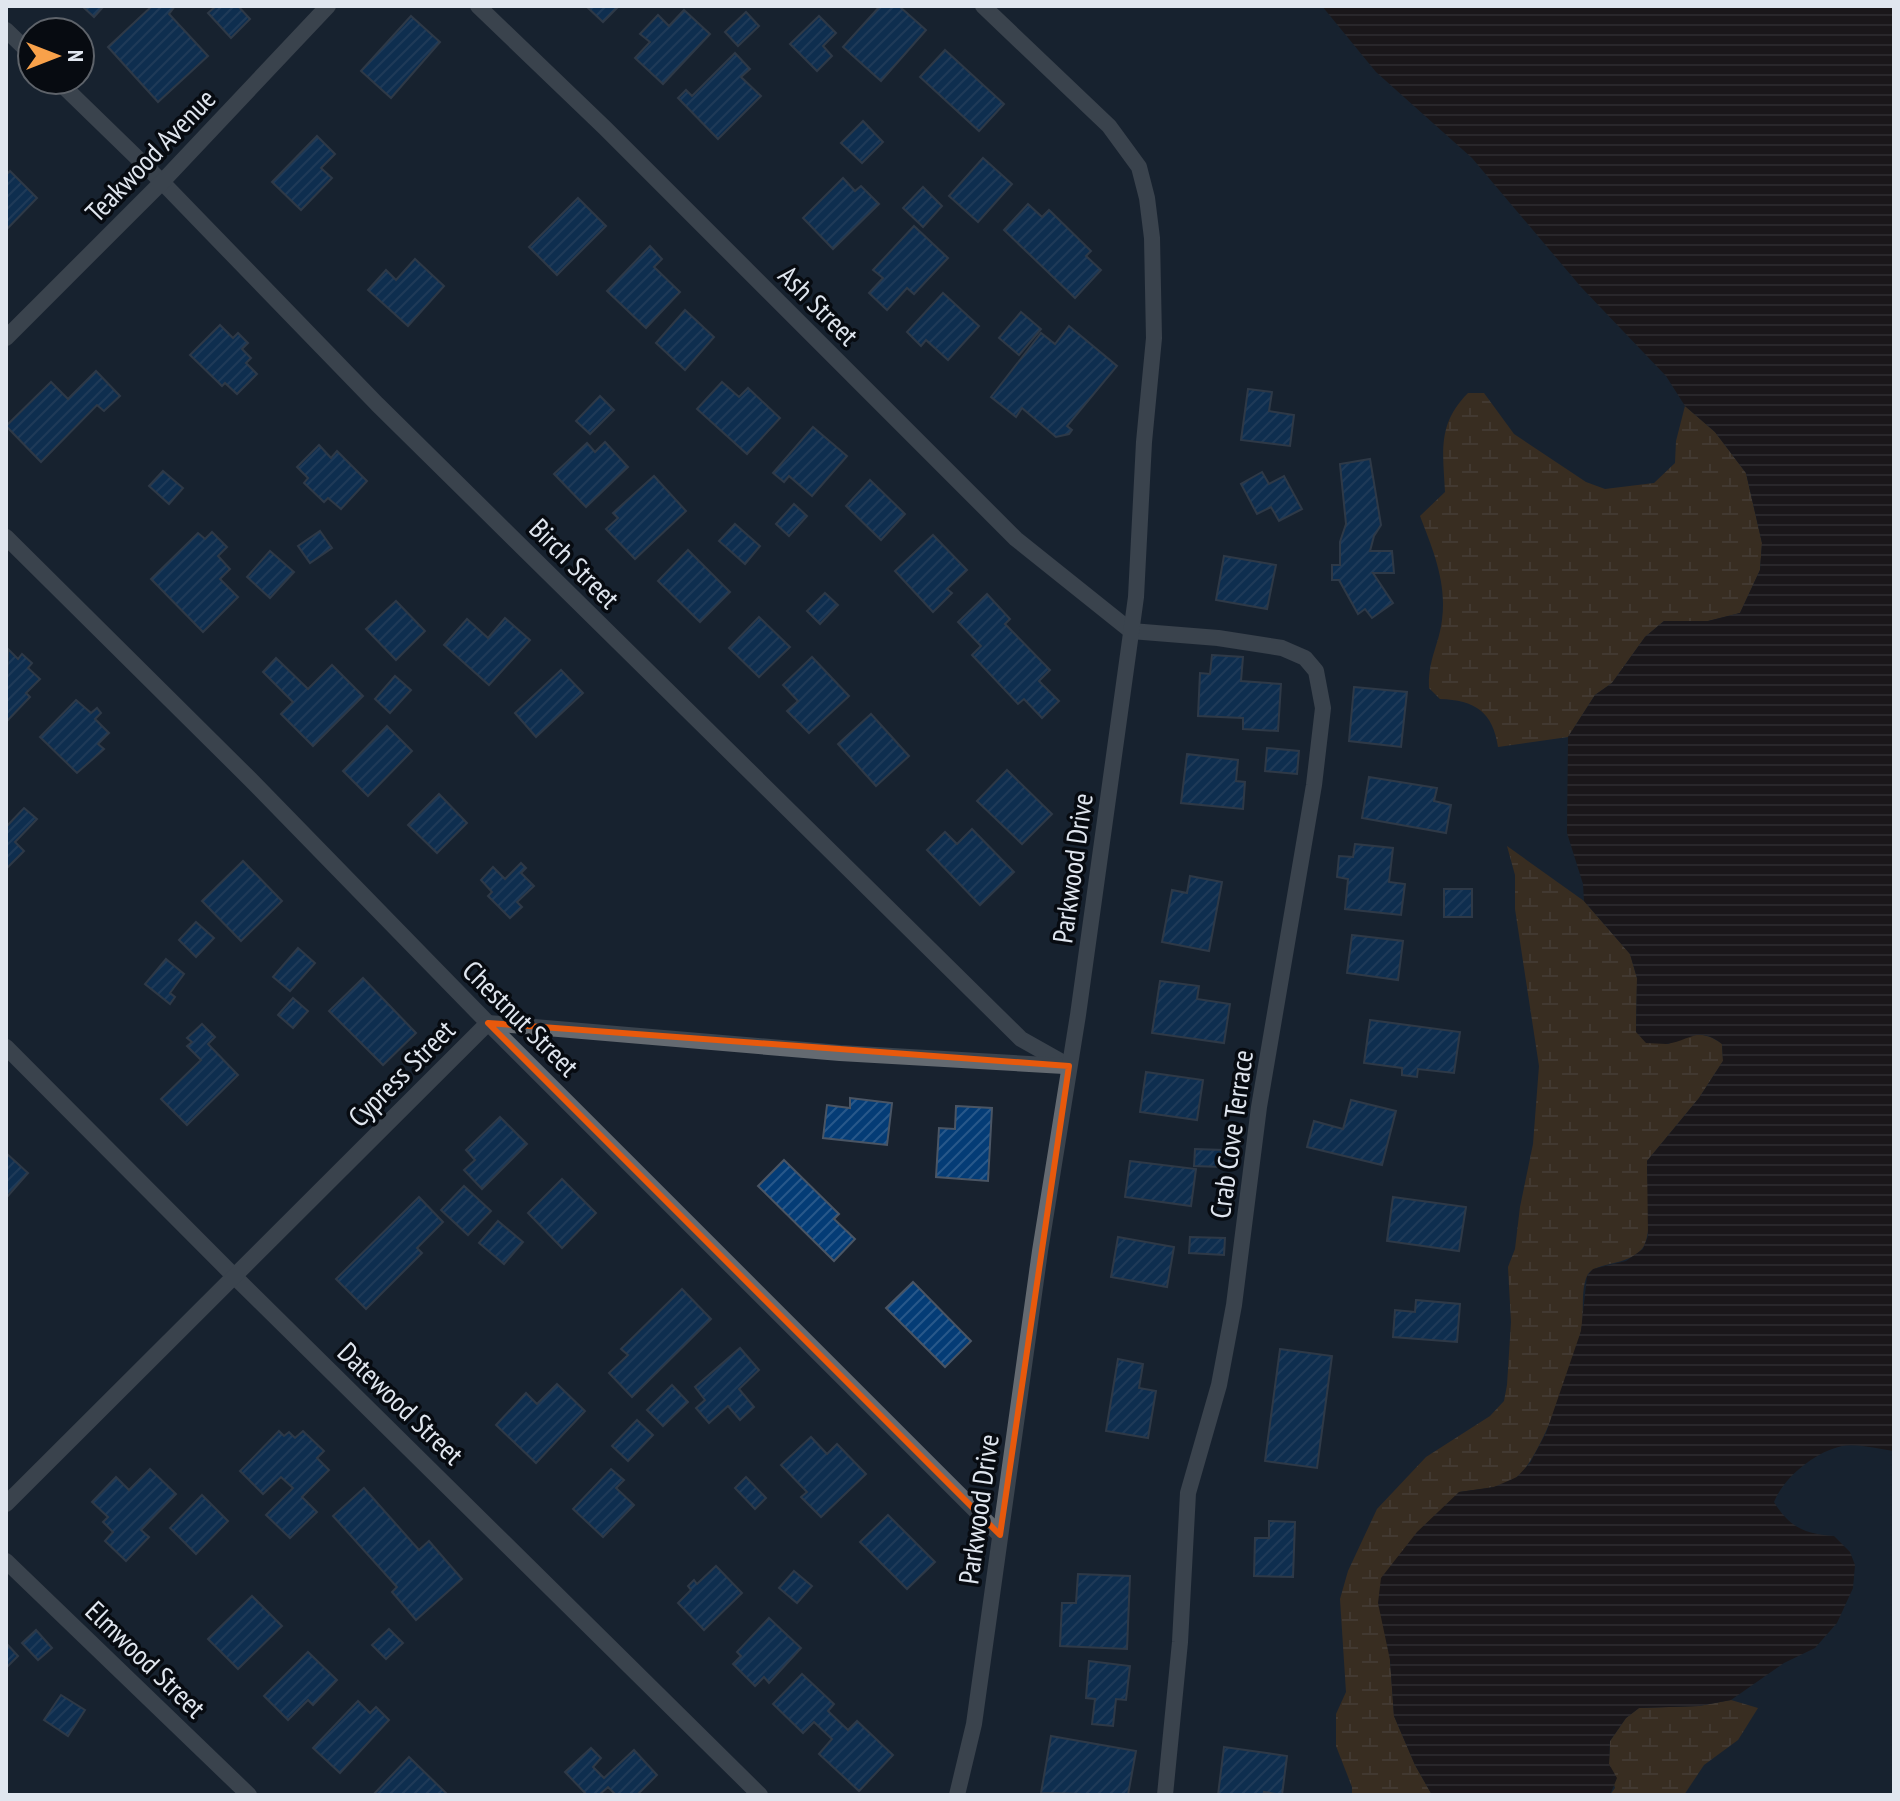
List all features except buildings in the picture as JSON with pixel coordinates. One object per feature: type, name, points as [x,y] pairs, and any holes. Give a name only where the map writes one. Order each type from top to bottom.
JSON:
[{"type":"street","name":"Teakwood Avenue","points":[[6,338],[162,182],[328,6]]},
{"type":"street","name":"Ash Street","points":[[478,6],[616,139],[1016,539],[1131,631]]},
{"type":"street","name":"Parkwood Drive","points":[[957,1795],[970,1748],[1131,631],[1140,564],[1144,442],[1154,338],[1152,238],[1144,182],[1131,153],[1109,126],[983,6]]},
{"type":"street","name":"Birch Street","points":[[73,96],[162,182],[377,404],[1021,1039],[1069,1066]]},
{"type":"street","name":"Chestnut Street","points":[[6,537],[1000,1535]]},
{"type":"street","name":"Crab Cove Terrace","points":[[1131,631],[1218,638],[1291,651],[1311,663],[1316,671],[1323,708],[1314,785],[1261,1094],[1234,1305],[1219,1385],[1188,1493],[1180,1642],[1165,1795]]},
{"type":"street","name":"Cypress Street","points":[[6,1504],[488,1023],[840,1053],[1069,1066]]},
{"type":"street","name":"Datewood Street","points":[[6,1047],[760,1795]]},
{"type":"street","name":"Elmwood Street","points":[[6,1561],[249,1795]]},
{"type":"highlighted area","points":[[488,1023],[1069,1066],[1000,1535]]},
{"type":"green space","points":[[1468,393],[1484,393],[1514,434],[1586,482],[1605,489],[1654,483],[1675,463],[1676,441],[1685,406],[1715,432],[1746,473],[1762,543],[1760,570],[1740,613],[1708,621],[1664,621],[1645,637],[1612,683],[1595,695],[1568,737],[1498,747],[1492,725],[1480,710],[1463,702],[1440,699],[1429,688],[1443,606],[1438,566],[1420,516],[1445,492],[1444,439],[1451,416]]},
{"type":"green space","points":[[1507,846],[1584,901],[1630,954],[1637,978],[1636,1032],[1668,1044],[1689,1036],[1708,1036],[1722,1044],[1723,1061],[1699,1098],[1647,1161],[1649,1217],[1644,1246],[1631,1257],[1597,1268],[1587,1276],[1577,1346],[1556,1408],[1537,1450],[1518,1476],[1505,1484],[1459,1492],[1390,1660],[1394,1716],[1432,1795],[1352,1795],[1352,1787],[1336,1746],[1336,1714],[1346,1692],[1340,1599],[1348,1571],[1377,1509],[1426,1457],[1490,1416],[1504,1401],[1507,1385],[1511,1322],[1508,1267],[1515,1249],[1533,1144],[1539,1066],[1515,909],[1515,875]]},
{"type":"green space","points":[[1731,1700],[1758,1708],[1738,1740],[1704,1765],[1684,1795],[1610,1795],[1615,1788],[1609,1764],[1610,1741],[1626,1718],[1639,1708],[1699,1706]]},
{"type":"shaded area","points":[[1322,6],[1894,6],[1894,1451],[1854,1445],[1832,1449],[1811,1460],[1793,1475],[1774,1502],[1786,1518],[1799,1528],[1834,1536],[1850,1552],[1855,1565],[1853,1588],[1837,1623],[1815,1648],[1784,1663],[1731,1700],[1699,1706],[1639,1708],[1626,1718],[1610,1741],[1609,1764],[1617,1778],[1610,1795],[1432,1795],[1394,1716],[1390,1660],[1378,1603],[1381,1578],[1417,1532],[1459,1492],[1494,1487],[1517,1477],[1530,1463],[1546,1433],[1581,1331],[1587,1276],[1593,1269],[1626,1261],[1643,1249],[1648,1236],[1647,1161],[1699,1098],[1723,1061],[1722,1044],[1713,1038],[1700,1035],[1666,1044],[1646,1043],[1636,1032],[1637,978],[1630,954],[1584,901],[1583,884],[1567,833],[1568,737],[1595,695],[1612,683],[1645,637],[1664,621],[1708,621],[1740,613],[1760,570],[1762,543],[1746,473],[1715,432],[1685,406],[1666,376],[1581,287],[1472,158],[1376,72]]}]
